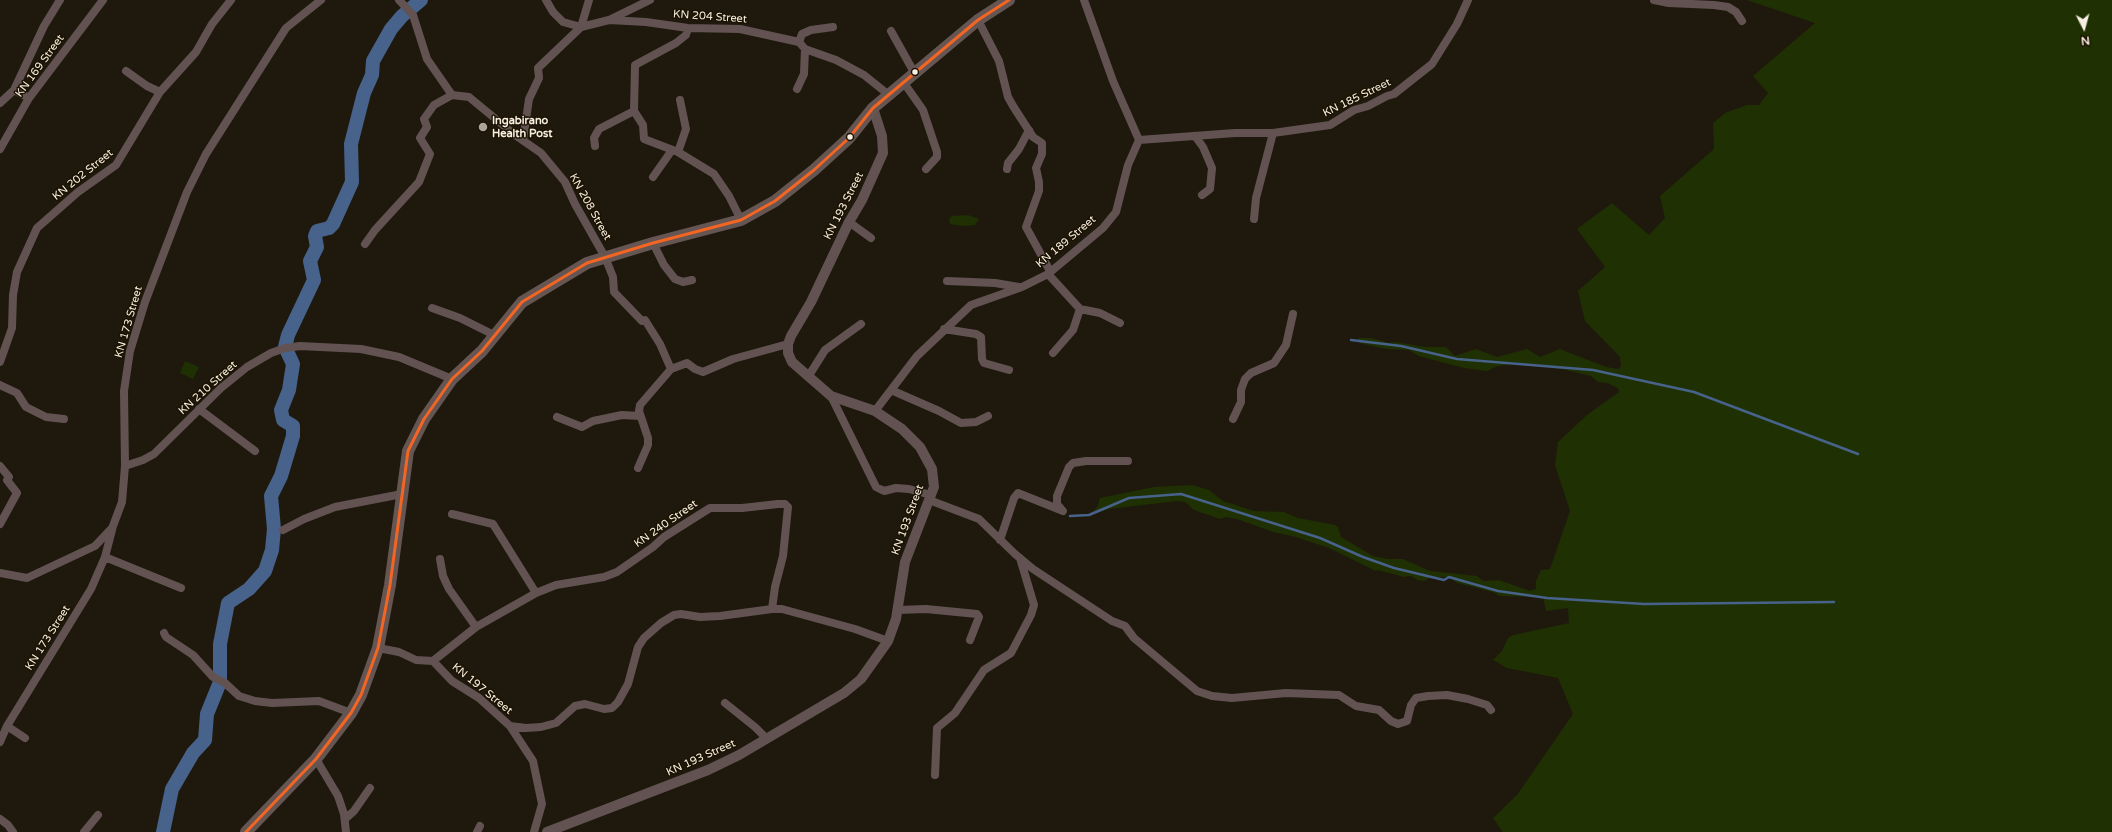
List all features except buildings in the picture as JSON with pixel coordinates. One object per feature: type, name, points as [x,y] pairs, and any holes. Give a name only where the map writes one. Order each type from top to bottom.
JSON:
[{"type":"main road","points":[[246,832],[316,759],[351,713],[361,694],[378,648],[390,585],[408,451],[424,419],[452,379],[482,351],[522,302],[566,274],[587,263],[653,243],[741,220],[775,201],[814,170],[849,138],[873,108],[978,20],[1009,0]]},
{"type":"street","points":[[0,103],[14,90],[44,26],[60,0]]},
{"type":"street","name":"KN 169 Street","points":[[0,149],[29,98],[103,0]]},
{"type":"street","name":"KN 202 Street","points":[[0,362],[12,328],[13,295],[17,272],[37,228],[78,192],[116,165],[160,92],[196,52],[212,24],[231,0]]},
{"type":"street","name":"KN 173 Street","points":[[0,742],[7,726],[91,589],[105,558],[113,526],[122,502],[125,466],[124,391],[130,351],[145,302],[187,192],[206,154],[286,28],[306,10],[321,0]]},
{"type":"street","points":[[365,244],[375,230],[419,182],[430,154],[420,138],[427,127],[424,119],[434,105],[452,95],[427,59],[413,15],[399,0]]},
{"type":"street","points":[[546,0],[553,12],[563,22],[581,28]]},
{"type":"street","points":[[581,28],[589,0]]},
{"type":"street","points":[[522,140],[529,99],[539,78],[538,68],[581,28],[609,20],[650,0]]},
{"type":"street","points":[[1084,0],[1113,81],[1139,140]]},
{"type":"street","name":"KN 185 Street","points":[[1139,140],[1235,133],[1273,133],[1330,125],[1354,110],[1368,106],[1394,94],[1432,64],[1457,24],[1468,0]]},
{"type":"street","points":[[1654,0],[1669,3],[1728,7],[1736,12],[1742,21]]},
{"type":"street","name":"KN 204 Street","points":[[609,20],[646,22],[688,28],[740,29],[799,42]]},
{"type":"street","points":[[978,20],[999,61],[1008,97],[1033,137],[1042,143],[1042,154],[1036,164],[1040,182],[1039,191],[1026,227],[1049,272],[1080,309],[1100,313],[1120,323]]},
{"type":"street","points":[[833,27],[806,32],[802,34],[799,42],[806,49],[836,60],[864,75],[889,95]]},
{"type":"street","points":[[688,28],[686,35],[676,42],[635,65],[634,111],[643,125],[644,139],[675,151],[714,174],[729,196],[741,220]]},
{"type":"street","points":[[891,31],[915,74]]},
{"type":"street","points":[[798,89],[804,74],[806,49]]},
{"type":"street","points":[[126,71],[148,86],[160,92]]},
{"type":"street","points":[[904,83],[923,110],[937,152],[937,157],[926,169]]},
{"type":"street","points":[[14,90],[29,98]]},
{"type":"street","name":"KN 208 Street","points":[[452,95],[469,97],[485,112],[522,140],[541,152],[565,182],[614,277],[614,292],[642,321],[645,320],[660,344],[671,369]]},
{"type":"street","points":[[653,177],[675,151],[686,128],[680,100]]},
{"type":"street","name":"KN 193 Street","points":[[547,832],[708,770],[739,755],[844,693],[861,679],[888,641],[897,610],[905,562],[934,487],[932,469],[920,447],[902,429],[875,411],[831,396],[792,362],[788,353],[788,344],[811,302],[849,222],[862,200],[883,153],[882,136],[873,108]]},
{"type":"street","points":[[595,146],[594,138],[599,129],[634,111]]},
{"type":"street","points":[[1007,169],[1008,163],[1019,148],[1029,130]]},
{"type":"street","points":[[1254,219],[1256,198],[1273,133]]},
{"type":"street","points":[[1195,136],[1203,147],[1212,168],[1210,189],[1202,195]]},
{"type":"street","name":"KN 189 Street","points":[[875,411],[917,356],[971,305],[1022,288],[1049,272],[1104,228],[1116,212],[1128,165],[1139,140]]},
{"type":"street","points":[[849,222],[871,238]]},
{"type":"street","points":[[653,243],[664,265],[675,279],[683,282],[692,280]]},
{"type":"street","points":[[947,281],[995,283],[1022,288]]},
{"type":"street","points":[[432,308],[460,318],[494,336]]},
{"type":"street","points":[[1053,353],[1073,330],[1080,309]]},
{"type":"street","points":[[1233,419],[1241,402],[1241,390],[1245,379],[1251,373],[1274,363],[1286,345],[1293,314]]},
{"type":"street","points":[[808,377],[825,350],[861,324]]},
{"type":"street","points":[[944,329],[976,334],[981,337],[982,359],[984,363],[1009,370]]},
{"type":"street","points":[[638,468],[648,445],[648,438],[639,411],[640,405],[671,369],[687,363],[694,369],[703,372],[733,359],[788,344]]},
{"type":"street","name":"KN 210 Street","points":[[125,466],[143,460],[154,454],[199,409],[247,368],[271,353],[285,348],[300,346],[361,349],[391,356],[452,379]]},
{"type":"street","points":[[0,385],[17,394],[26,407],[31,410],[46,416],[64,419]]},
{"type":"street","points":[[891,390],[939,411],[961,423],[976,422],[988,416]]},
{"type":"street","points":[[831,396],[876,487],[884,490],[896,488],[909,489],[979,519],[1020,558],[1112,621],[1125,626],[1134,638],[1197,691],[1212,696],[1232,698],[1286,693],[1339,696],[1356,706],[1379,710],[1391,721],[1398,724],[1407,721],[1411,705],[1416,698],[1428,696],[1447,695],[1468,698],[1487,705],[1491,710]]},
{"type":"street","points":[[199,409],[255,451]]},
{"type":"street","points":[[557,417],[582,427],[593,421],[622,415],[640,416]]},
{"type":"street","points":[[1000,540],[1014,498],[1018,493],[1063,511],[1057,504],[1057,496],[1069,467],[1073,464],[1086,461],[1128,461]]},
{"type":"street","points":[[0,466],[9,477],[7,480],[17,493],[0,524]]},
{"type":"street","points":[[283,530],[304,519],[335,507],[402,494]]},
{"type":"street","name":"KN 240 Street","points":[[433,662],[476,627],[536,594],[556,585],[604,577],[617,572],[654,547],[664,537],[710,508],[742,508],[785,504],[788,507],[783,556],[775,587],[772,609]]},
{"type":"street","points":[[452,514],[493,524],[536,594]]},
{"type":"street","points":[[0,573],[27,578],[95,546],[113,526]]},
{"type":"street","points":[[105,558],[181,588]]},
{"type":"street","points":[[935,775],[937,728],[955,713],[984,670],[1012,653],[1031,615],[1034,605],[1020,558]]},
{"type":"street","points":[[440,559],[443,576],[449,589],[476,627]]},
{"type":"street","points":[[510,726],[526,728],[549,725],[562,719],[575,706],[586,704],[604,709],[612,708],[618,702],[628,684],[638,647],[644,638],[661,623],[674,615],[681,614],[700,617],[720,616],[782,609],[855,629],[888,641]]},
{"type":"street","points":[[897,610],[926,609],[978,614],[979,617],[970,640]]},
{"type":"street","points":[[164,633],[166,638],[193,654],[213,677],[225,683],[238,696],[255,702],[272,703],[319,701],[351,713]]},
{"type":"street","points":[[378,648],[399,652],[416,660],[433,662]]},
{"type":"street","name":"KN 197 Street","points":[[433,662],[452,680],[479,698],[510,726],[533,761],[542,804],[534,832]]},
{"type":"street","points":[[725,703],[756,727],[766,738]]},
{"type":"street","points":[[7,726],[25,738]]},
{"type":"street","points":[[316,759],[338,796],[345,819],[346,832]]},
{"type":"street","points":[[345,819],[354,811],[370,788]]},
{"type":"street","points":[[84,832],[98,815]]},
{"type":"street","points":[[0,819],[8,825],[13,832]]},
{"type":"green space","points":[[1747,0],[2112,0],[2112,832],[1503,832],[1493,818],[1517,795],[1573,714],[1558,678],[1507,668],[1493,660],[1502,651],[1508,638],[1513,635],[1569,623],[1568,608],[1546,611],[1543,597],[1500,596],[1493,592],[1457,583],[1449,577],[1430,577],[1425,581],[1417,580],[1411,576],[1404,577],[1378,570],[1376,571],[1329,548],[1296,537],[1273,532],[1240,520],[1226,517],[1220,519],[1194,510],[1185,502],[1177,501],[1109,509],[1090,515],[1098,506],[1100,498],[1154,487],[1192,485],[1209,490],[1223,501],[1254,511],[1284,512],[1298,518],[1335,525],[1338,527],[1341,537],[1373,556],[1388,559],[1403,559],[1430,571],[1477,576],[1483,581],[1499,580],[1530,591],[1536,589],[1536,581],[1541,570],[1550,569],[1570,511],[1555,465],[1558,442],[1587,415],[1619,392],[1618,388],[1607,383],[1598,382],[1591,376],[1562,369],[1511,364],[1495,367],[1487,371],[1464,368],[1419,356],[1409,350],[1387,349],[1359,343],[1357,340],[1359,338],[1371,338],[1389,343],[1396,342],[1424,347],[1446,347],[1455,356],[1476,349],[1497,357],[1527,349],[1540,357],[1560,349],[1606,367],[1619,369],[1621,365],[1620,357],[1585,321],[1578,291],[1605,267],[1577,229],[1612,203],[1649,235],[1665,218],[1660,196],[1714,149],[1713,123],[1725,113],[1747,105],[1759,105],[1768,93],[1753,76],[1815,23]]},
{"type":"green space","points":[[968,215],[979,219],[975,225],[962,226],[950,224],[949,219],[952,216]]},
{"type":"green space","points":[[185,361],[199,367],[193,379],[180,373]]},
{"type":"waterway","points":[[163,832],[172,789],[193,753],[205,740],[207,714],[220,682],[220,644],[228,603],[249,589],[265,571],[272,550],[274,529],[271,496],[281,476],[293,436],[293,426],[283,420],[281,410],[289,390],[293,364],[285,347],[288,335],[314,280],[310,261],[317,247],[315,236],[317,231],[329,228],[333,224],[352,182],[351,144],[364,93],[372,75],[373,61],[391,29],[402,16],[421,0]]},
{"type":"waterway","points":[[1351,340],[1401,346],[1457,359],[1593,370],[1694,392],[1858,454]]},
{"type":"waterway","points":[[1070,516],[1089,515],[1129,498],[1181,494],[1320,538],[1363,557],[1394,568],[1444,580],[1449,577],[1498,591],[1547,598],[1644,604],[1834,602]]},
{"type":"waterway","points":[[167,791],[172,789]]},
{"type":"transit line","points":[[246,832],[316,759],[351,713],[361,695],[378,648],[390,585],[408,451],[424,419],[452,379],[482,351],[522,302],[587,263],[653,243],[741,220],[775,201],[814,170],[849,138],[873,108],[978,20],[1009,0]]},
{"type":"place","name":"Ingabirano Health Post","points":[[483,127]]}]
